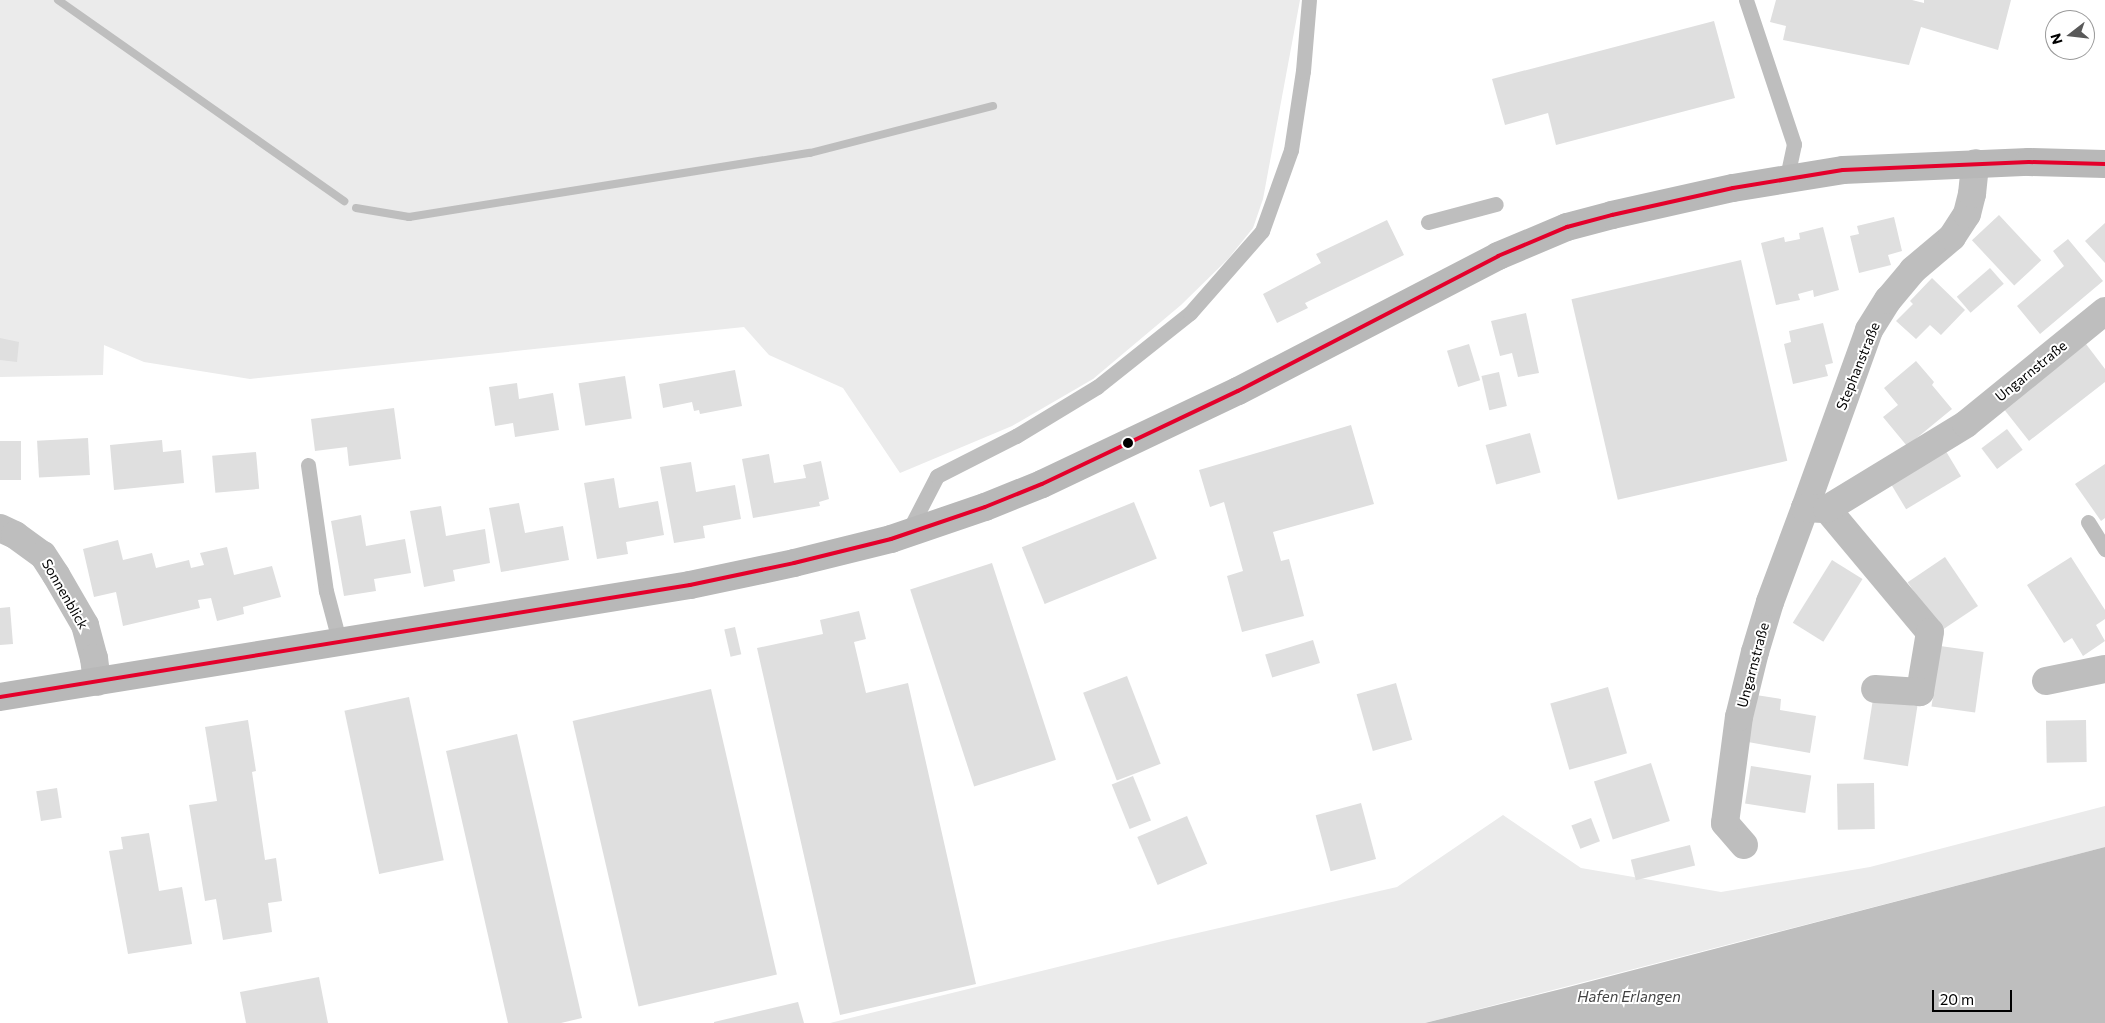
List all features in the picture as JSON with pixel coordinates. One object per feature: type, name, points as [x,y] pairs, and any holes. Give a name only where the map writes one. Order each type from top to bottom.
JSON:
[{"type":"street","points":[[0,697],[340,644],[721,580],[846,551],[908,534],[1018,494],[1147,436],[1530,241],[1612,215],[1787,178],[1853,170],[1976,163],[2105,164]]},
{"type":"street","name":"Stephanstraße","points":[[1816,509],[1869,330],[1888,300],[1914,270],[1952,237],[1967,214],[1976,163]]},
{"type":"street","name":"Ungarnstraße","points":[[1744,845],[1725,823],[1740,717],[1755,652],[1770,602],[1816,509],[1966,424],[2105,310]]},
{"type":"street","points":[[1816,509],[1930,632],[1920,692],[1875,689]]},
{"type":"street","name":"Sonnenblick","points":[[0,528],[15,534],[43,555],[56,575],[85,625],[94,658],[97,682]]},
{"type":"street","points":[[2046,680],[2105,669]]},
{"type":"lane","points":[[908,534],[937,476],[1016,436],[1096,387],[1190,313],[1262,231],[1291,150],[1303,71],[1309,0]]},
{"type":"lane","points":[[1746,0],[1794,144],[1787,178]]},
{"type":"lane","points":[[1428,222],[1496,204]]},
{"type":"lane","points":[[308,465],[326,591],[340,644]]},
{"type":"lane","points":[[2088,522],[2105,549]]},
{"type":"shaded area","points":[[0,0],[1300,0],[1263,199],[1253,228],[1228,259],[1181,305],[1093,379],[1012,426],[900,473],[843,388],[769,355],[744,327],[250,379],[144,362],[104,345],[103,375],[0,377]]},
{"type":"shaded area","points":[[2105,806],[2105,847],[1425,1023],[830,1023],[1163,941],[1397,887],[1503,815],[1581,868],[1721,892],[1870,867]]},
{"type":"water","name":"Hafen Erlangen","points":[[2105,847],[2105,1023],[1425,1023],[1561,989]]},
{"type":"building","points":[[1776,0],[1912,0],[1924,3],[1924,0],[2011,0],[1998,50],[1921,27],[1909,65],[1783,40],[1786,26],[1770,22]]},
{"type":"building","points":[[1714,21],[1735,98],[1556,145],[1548,113],[1505,125],[1492,79]]},
{"type":"building","points":[[1999,215],[2041,260],[2014,286],[1972,240]]},
{"type":"building","points":[[1894,217],[1902,251],[1888,255],[1891,265],[1859,273],[1850,236],[1859,234],[1857,226]]},
{"type":"building","points":[[1387,220],[1404,255],[1305,303],[1308,308],[1277,323],[1263,294],[1321,263],[1316,254]]},
{"type":"building","points":[[2105,223],[2105,263],[2085,241]]},
{"type":"building","points":[[1823,227],[1839,290],[1814,297],[1813,290],[1798,294],[1800,300],[1776,305],[1761,243],[1784,237],[1785,242],[1800,239],[1799,233]]},
{"type":"building","points":[[2068,239],[2103,281],[2040,334],[2017,306],[2064,266],[2053,251]]},
{"type":"building","points":[[1741,260],[1787,461],[1618,500],[1571,299]]},
{"type":"building","points":[[1990,268],[2004,284],[1971,313],[1957,297]]},
{"type":"building","points":[[1932,278],[1965,310],[1941,335],[1930,325],[1916,339],[1896,321],[1913,304],[1910,301]]},
{"type":"building","points":[[1526,313],[1539,373],[1518,377],[1512,353],[1500,356],[1491,321]]},
{"type":"building","points":[[1823,323],[1833,363],[1825,365],[1828,376],[1793,384],[1784,344],[1791,342],[1789,331]]},
{"type":"building","points":[[0,338],[19,342],[17,362],[0,360]]},
{"type":"building","points":[[1469,344],[1480,380],[1458,387],[1447,351]]},
{"type":"building","points":[[2086,344],[2105,369],[2105,382],[2029,441],[2003,408]]},
{"type":"building","points":[[1916,361],[1934,382],[1932,385],[1952,409],[1907,446],[1883,417],[1898,405],[1884,388]]},
{"type":"building","points":[[735,370],[742,406],[700,414],[699,410],[694,411],[692,402],[663,408],[659,384]]},
{"type":"building","points":[[1499,372],[1507,406],[1489,410],[1481,376]]},
{"type":"building","points":[[625,376],[632,418],[585,426],[579,383]]},
{"type":"building","points":[[517,383],[519,399],[553,393],[559,430],[515,437],[513,423],[495,426],[489,387]]},
{"type":"building","points":[[394,408],[401,459],[349,466],[347,447],[315,451],[311,419]]},
{"type":"building","points":[[1351,425],[1374,504],[1273,532],[1281,561],[1289,559],[1304,616],[1242,632],[1227,576],[1243,571],[1224,502],[1210,507],[1199,470]]},
{"type":"building","points":[[2007,429],[2023,450],[1997,469],[1981,448]]},
{"type":"building","points":[[1530,433],[1541,473],[1496,485],[1486,445]]},
{"type":"building","points":[[88,438],[90,475],[39,478],[37,441]]},
{"type":"building","points":[[162,440],[163,452],[181,450],[184,483],[114,490],[110,445]]},
{"type":"building","points":[[0,441],[21,441],[21,480],[0,480]]},
{"type":"building","points":[[1944,448],[1961,476],[1906,509],[1889,481]]},
{"type":"building","points":[[256,452],[259,489],[215,493],[212,456]]},
{"type":"building","points":[[769,454],[774,483],[806,478],[803,465],[821,461],[829,499],[819,502],[820,506],[753,518],[742,459]]},
{"type":"building","points":[[691,462],[696,492],[735,485],[741,519],[703,526],[705,538],[674,543],[660,467]]},
{"type":"building","points":[[2105,464],[2105,518],[2101,521],[2075,484]]},
{"type":"building","points":[[614,478],[619,508],[658,501],[664,535],[626,542],[628,554],[597,559],[584,483]]},
{"type":"building","points":[[1134,502],[1157,559],[1045,604],[1022,547]]},
{"type":"building","points":[[519,503],[525,533],[563,526],[569,560],[501,572],[489,508]]},
{"type":"building","points":[[441,506],[446,536],[485,529],[490,563],[453,570],[455,581],[424,587],[410,511]]},
{"type":"building","points":[[361,515],[366,546],[405,539],[411,573],[374,579],[376,591],[344,596],[331,521]]},
{"type":"building","points":[[118,540],[123,560],[152,553],[156,568],[189,560],[191,568],[204,565],[200,553],[227,547],[234,575],[272,566],[281,597],[243,607],[244,614],[217,621],[211,598],[198,600],[200,608],[123,626],[116,592],[94,597],[83,549]]},
{"type":"building","points":[[1945,557],[1978,606],[1941,631],[1908,582]]},
{"type":"building","points":[[2071,557],[2105,610],[2105,619],[2096,625],[2105,641],[2083,656],[2072,638],[2064,643],[2027,585]]},
{"type":"building","points":[[1832,560],[1863,579],[1823,642],[1793,623]]},
{"type":"building","points":[[992,563],[1056,760],[974,786],[910,590]]},
{"type":"building","points":[[10,607],[13,644],[0,645],[0,608]]},
{"type":"building","points":[[859,611],[866,639],[854,642],[866,693],[908,683],[976,984],[840,1015],[757,648],[823,634],[820,620]]},
{"type":"building","points":[[735,627],[741,654],[731,657],[724,629]]},
{"type":"building","points":[[1313,640],[1320,663],[1272,678],[1265,655]]},
{"type":"building","points":[[1940,646],[1984,652],[1975,713],[1932,706]]},
{"type":"building","points":[[1127,676],[1161,764],[1117,781],[1083,693]]},
{"type":"building","points":[[1396,683],[1412,740],[1373,751],[1357,694]]},
{"type":"building","points":[[1608,687],[1627,753],[1569,770],[1550,704]]},
{"type":"building","points":[[711,689],[777,974],[639,1006],[573,721]]},
{"type":"building","points":[[1756,695],[1781,699],[1780,710],[1816,716],[1810,753],[1748,742]]},
{"type":"building","points":[[409,697],[444,860],[379,874],[344,711]]},
{"type":"building","points":[[1873,699],[1917,706],[1908,766],[1863,759]]},
{"type":"building","points":[[248,720],[256,771],[252,772],[265,860],[276,858],[282,901],[268,903],[272,932],[223,940],[216,899],[205,901],[189,805],[217,801],[205,727]]},
{"type":"building","points":[[2086,720],[2087,762],[2047,763],[2046,721]]},
{"type":"building","points":[[517,734],[582,1018],[561,1023],[508,1023],[446,751]]},
{"type":"building","points":[[1651,763],[1670,821],[1613,840],[1594,782]]},
{"type":"building","points":[[1751,766],[1811,776],[1805,813],[1745,804]]},
{"type":"building","points":[[1133,776],[1151,821],[1130,829],[1112,785]]},
{"type":"building","points":[[1874,783],[1875,829],[1838,830],[1837,784]]},
{"type":"building","points":[[57,788],[62,818],[41,821],[36,791]]},
{"type":"building","points":[[1361,803],[1376,859],[1331,871],[1316,815]]},
{"type":"building","points":[[1187,816],[1207,864],[1158,885],[1137,837]]},
{"type":"building","points":[[1591,818],[1600,841],[1580,849],[1571,826]]},
{"type":"building","points":[[149,833],[159,891],[182,887],[192,944],[128,954],[109,851],[123,849],[121,837]]},
{"type":"building","points":[[1690,845],[1695,865],[1636,880],[1631,860]]},
{"type":"building","points":[[319,977],[328,1023],[246,1023],[240,992]]},
{"type":"building","points":[[798,1002],[804,1023],[714,1023],[714,1022]]},
{"type":"waterway","points":[[58,0],[344,201]]},
{"type":"waterway","points":[[356,208],[409,217],[810,153],[993,106]]},
{"type":"transit line","points":[[0,697],[690,585],[794,563],[891,539],[985,507],[1042,484],[1238,391],[1498,256],[1567,227],[1612,215],[1733,188],[1843,170],[2029,162],[2105,164]]}]
